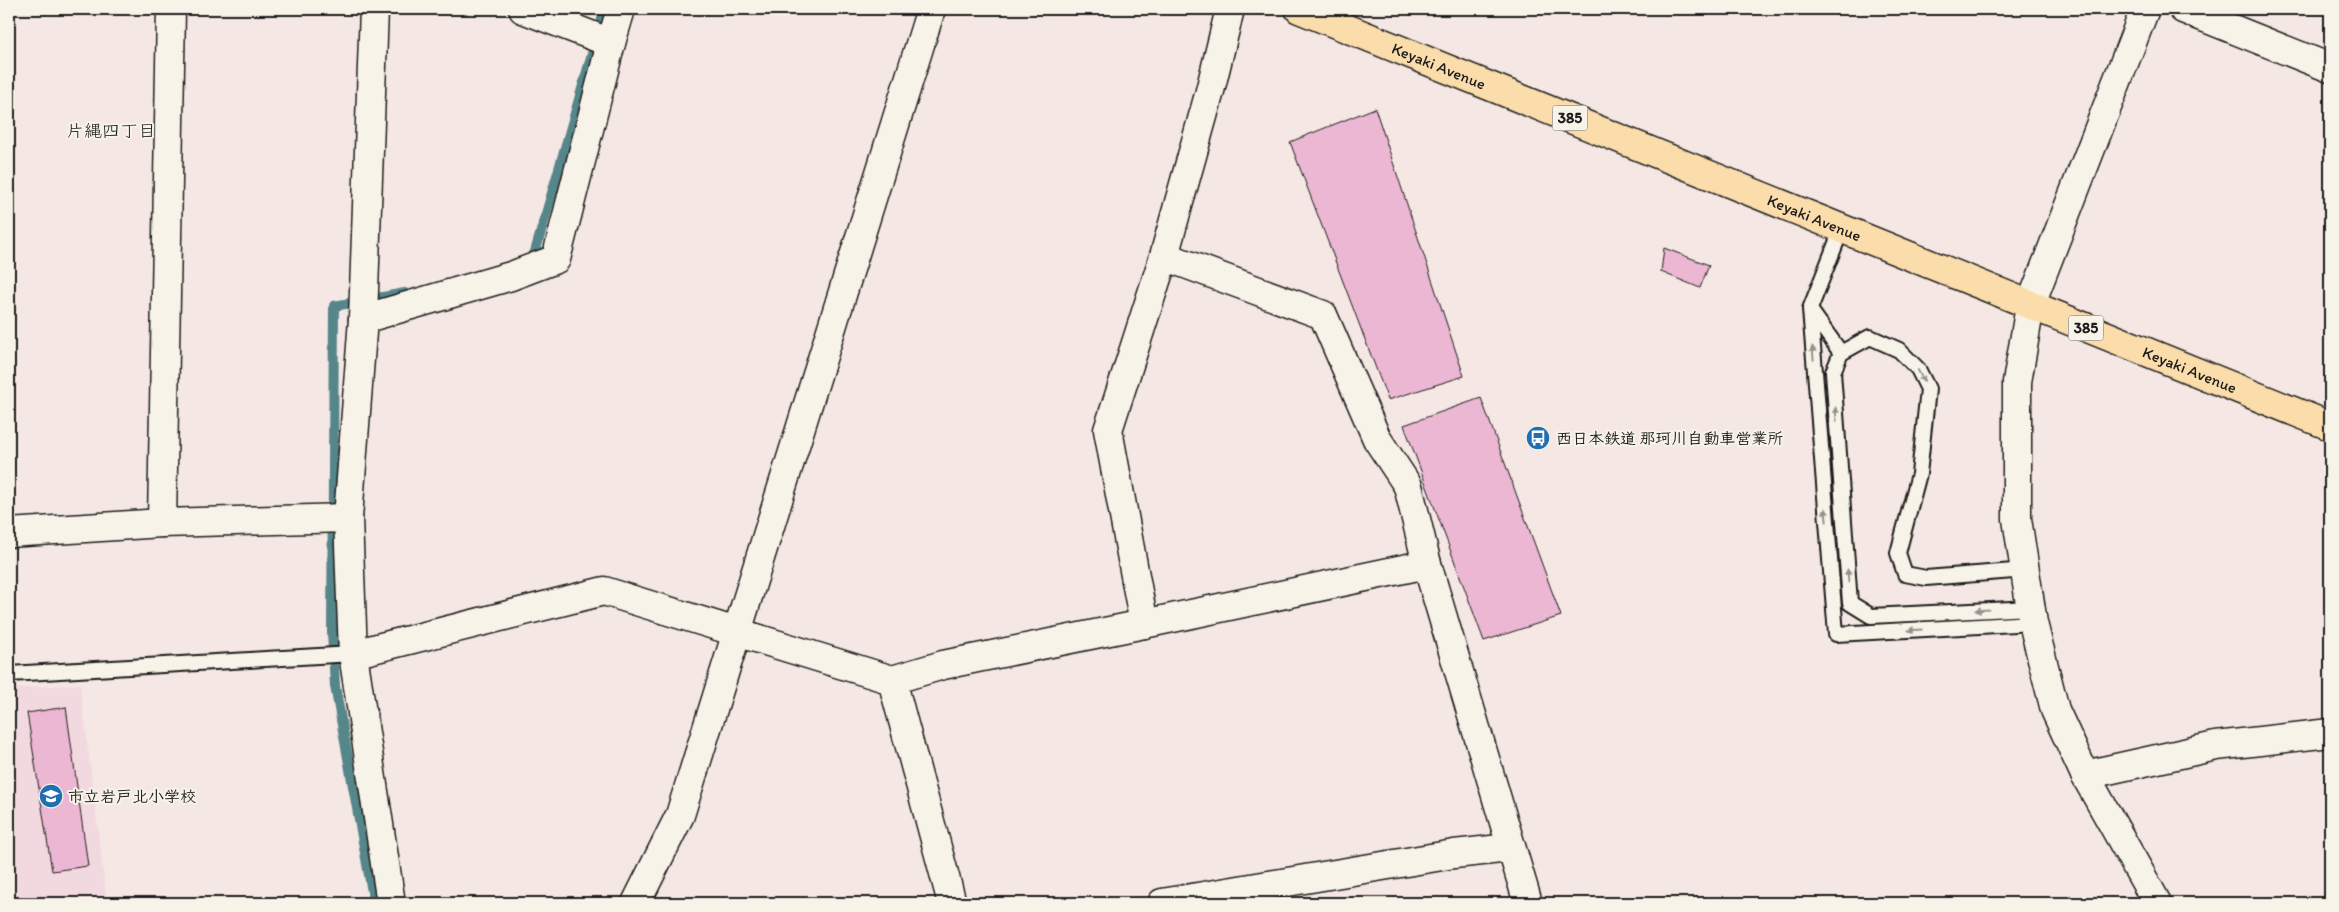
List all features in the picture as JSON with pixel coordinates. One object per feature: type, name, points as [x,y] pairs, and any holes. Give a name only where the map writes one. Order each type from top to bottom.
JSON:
[{"type":"highway","name":"Keyaki Avenue","points":[[1298,9],[2330,426]]},
{"type":"street","points":[[162,523],[171,9]]},
{"type":"street","points":[[374,9],[364,319],[348,518],[353,654],[392,903]]},
{"type":"street","points":[[523,9],[611,43]]},
{"type":"street","points":[[364,319],[511,276],[556,259],[621,9]]},
{"type":"street","points":[[636,903],[680,815],[738,633],[831,325],[931,9]]},
{"type":"street","points":[[1144,624],[1108,430],[1164,256],[1210,91],[1230,9]]},
{"type":"street","points":[[2145,9],[2030,306],[2017,382],[2017,519],[2032,615],[2054,710],[2085,775],[2157,903]]},
{"type":"street","points":[[2184,9],[2330,68]]},
{"type":"street","points":[[1164,256],[1323,315],[1378,439],[1408,486],[1427,564],[1510,848],[1528,903]]},
{"type":"street","points":[[9,533],[162,523],[348,518]]},
{"type":"street","points":[[353,654],[604,591],[738,633],[809,652],[892,680],[943,665],[1427,564]]},
{"type":"street","points":[[892,680],[952,903]]},
{"type":"street","points":[[2085,775],[2216,746],[2330,733]]},
{"type":"street","points":[[1162,903],[1454,854],[1510,848]]},
{"type":"lane","points":[[1842,228],[1810,309],[1836,634],[2032,615]]},
{"type":"lane","points":[[1810,309],[1841,353]]},
{"type":"lane","points":[[1818,417],[1841,353],[1870,337],[1899,350],[1918,369],[1928,389],[1919,474],[1898,553],[1905,574],[1926,578],[2026,570]]},
{"type":"lane","points":[[1833,372],[1850,603],[1871,616],[2032,615]]},
{"type":"lane","points":[[9,674],[353,654]]},
{"type":"shaded area","name":"市立岩戸北小学校","points":[[80,684],[107,903],[9,903],[9,689]]},
{"type":"building","points":[[1375,108],[1464,376],[1388,400],[1290,142]]},
{"type":"building","points":[[1664,248],[1709,265],[1700,288],[1661,272]]},
{"type":"building","points":[[1481,398],[1561,616],[1484,641],[1404,425]]},
{"type":"building","points":[[66,707],[88,866],[52,871],[27,713]]},
{"type":"waterway","points":[[528,263],[535,252],[605,9]]},
{"type":"waterway","points":[[374,903],[335,686],[332,632],[334,306],[405,293]]},
{"type":"place","name":"西日本鉄道 那珂川自動車営業所","points":[[1538,438]]},
{"type":"place","name":"市立岩戸北小学校","points":[[51,796]]},
{"type":"district","name":"片縄四丁目","points":[[111,131]]}]
